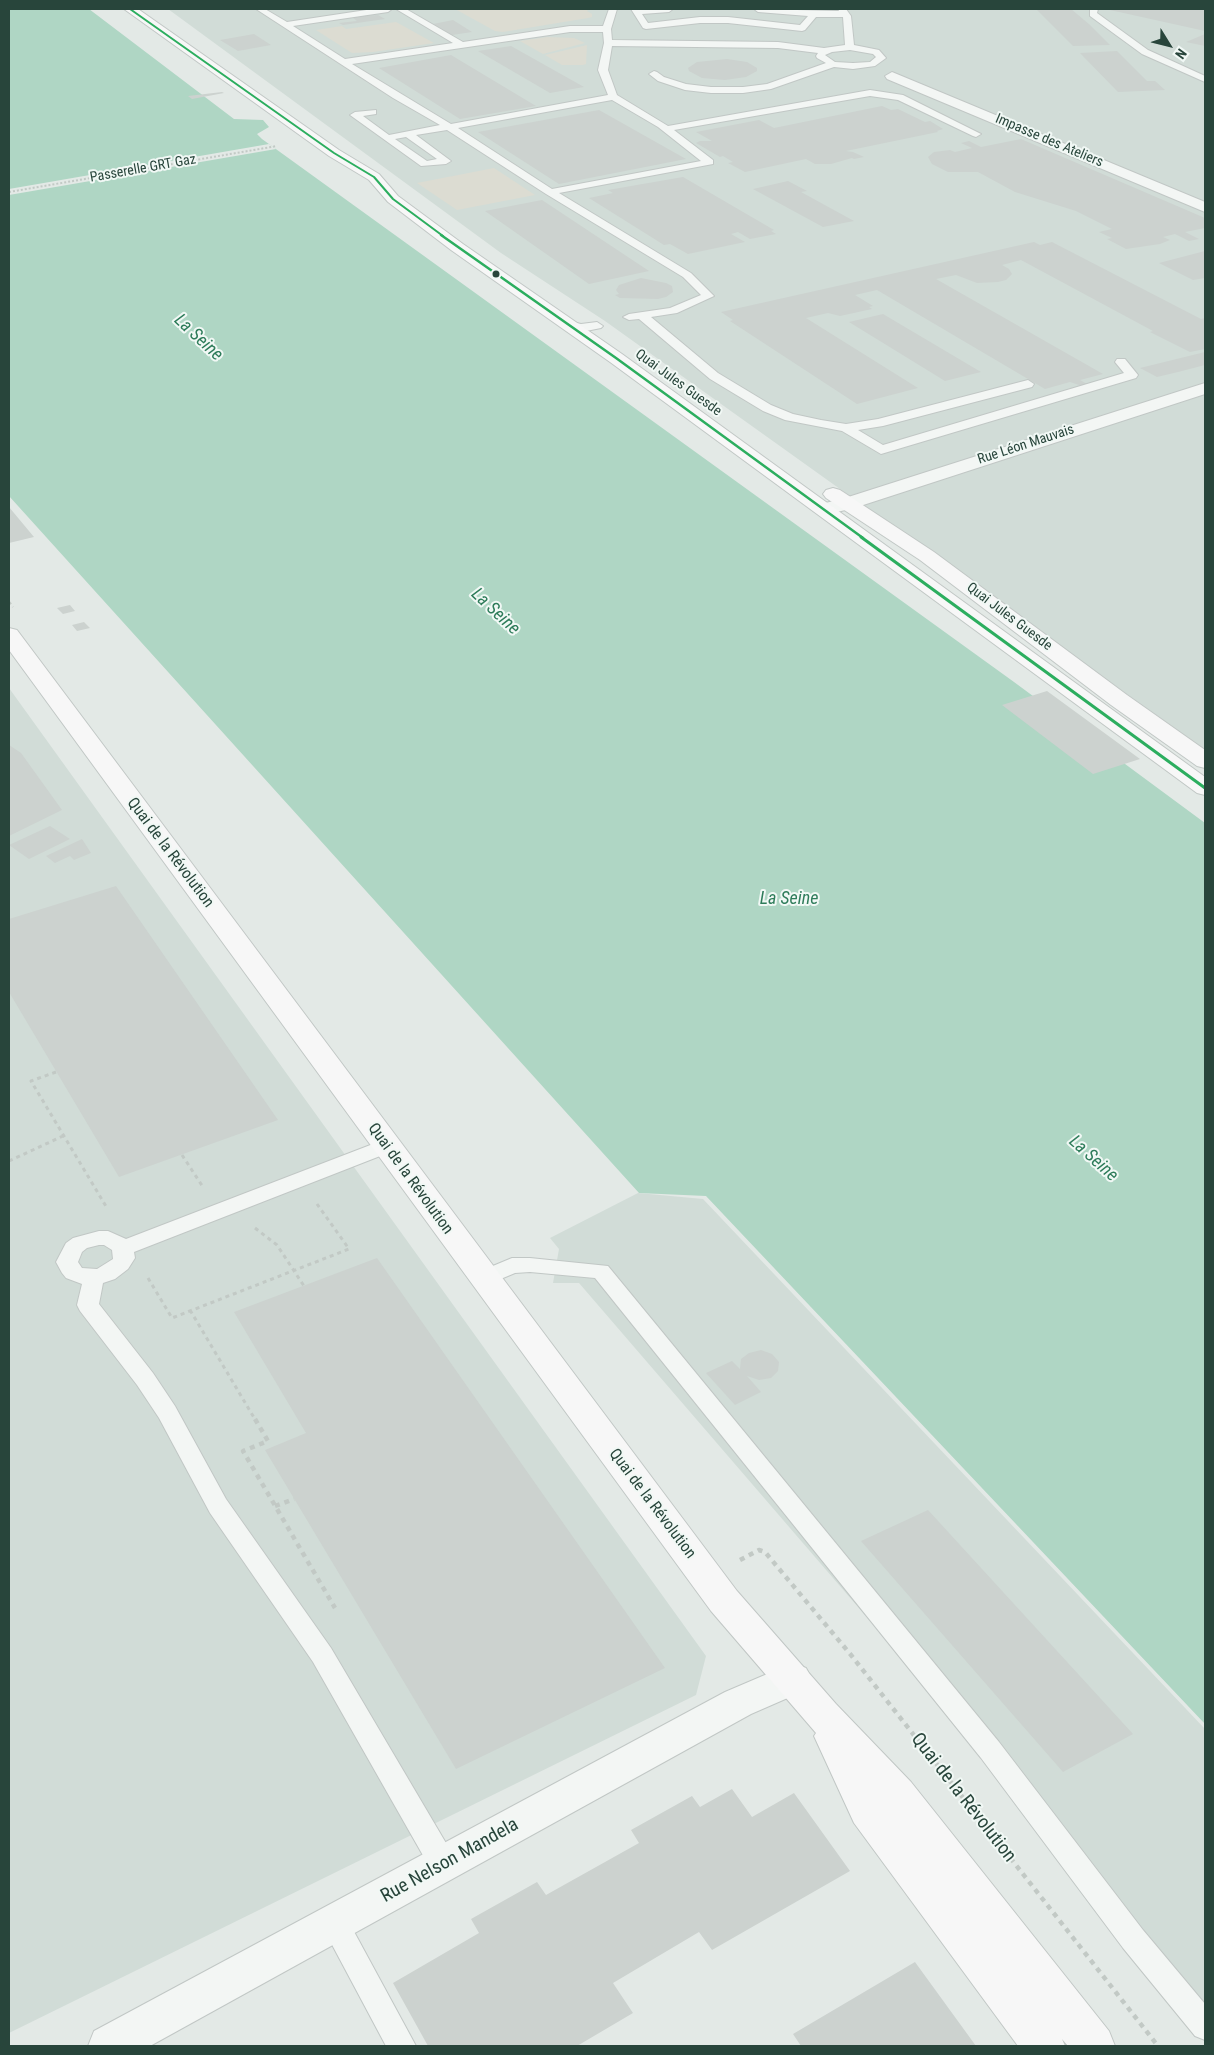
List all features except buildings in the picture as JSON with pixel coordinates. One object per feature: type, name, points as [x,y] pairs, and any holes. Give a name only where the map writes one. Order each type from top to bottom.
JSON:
[{"type":"main road","name":"Quai Jules Guesde","points":[[130,9],[334,153],[360,167],[374,178],[393,199],[824,509],[1205,788]]},
{"type":"main road","name":"Quai Jules Guesde","points":[[150,9],[311,126],[367,160],[479,248],[549,296],[582,315],[766,446]]},
{"type":"main road","name":"Quai Jules Guesde","points":[[822,486],[927,556],[1119,700],[1205,761]]},
{"type":"main road","name":"Quai de la Révolution","points":[[9,636],[724,1601],[823,1715],[897,1794],[1094,2046]]},
{"type":"main road","name":"Quai de la Révolution","points":[[823,1715],[868,1811],[1044,2046]]},
{"type":"street","name":"Impasse des Ateliers","points":[[892,76],[1205,207]]},
{"type":"street","name":"Rue Léon Mauvais","points":[[824,509],[847,504],[1205,388]]},
{"type":"street","name":"Rue Nelson Mandela","points":[[109,2046],[738,1703],[793,1679]]},
{"type":"lane","points":[[260,9],[550,192],[687,275],[708,296],[672,311],[635,316],[714,376],[767,408],[789,417],[846,428],[886,422],[1028,384]]},
{"type":"lane","points":[[285,25],[388,9]]},
{"type":"lane","points":[[400,9],[463,44]]},
{"type":"lane","points":[[550,192],[709,162],[666,130],[613,97],[603,70],[608,43],[607,29],[613,9]]},
{"type":"lane","points":[[635,10],[669,9]]},
{"type":"lane","points":[[758,9],[814,14],[844,11],[850,47]]},
{"type":"lane","points":[[1094,9],[1093,14],[1145,52],[1205,80]]},
{"type":"lane","points":[[635,10],[646,26],[700,20],[728,20],[802,28],[814,14]]},
{"type":"lane","points":[[344,62],[570,29],[607,29]]},
{"type":"lane","points":[[608,43],[778,44],[824,51],[850,47],[869,50],[880,55],[881,58],[872,64],[853,66],[833,64],[826,62],[820,56],[824,51]]},
{"type":"lane","points":[[654,74],[661,79],[685,87],[711,90],[743,90],[768,87],[833,64]]},
{"type":"lane","points":[[872,64],[892,76]]},
{"type":"lane","points":[[666,130],[870,93],[900,97],[976,134]]},
{"type":"lane","points":[[388,138],[613,97]]},
{"type":"lane","points":[[372,112],[355,115],[425,164],[446,161],[408,134]]},
{"type":"lane","points":[[568,325],[581,328],[597,326]]},
{"type":"lane","points":[[846,428],[881,450],[1132,375],[1121,362]]},
{"type":"lane","points":[[123,1248],[386,1146]]},
{"type":"lane","points":[[99,1238],[116,1241],[123,1248],[124,1258],[115,1270],[108,1274],[94,1277],[81,1276],[69,1268],[67,1262],[69,1254],[80,1243],[99,1238]]},
{"type":"lane","points":[[484,1278],[512,1266],[530,1264],[601,1271],[990,1750],[1133,1939],[1205,2026]]},
{"type":"lane","points":[[94,1277],[88,1305],[145,1379],[166,1412],[218,1506],[322,1655],[443,1864]]},
{"type":"lane","points":[[335,1924],[402,2046]]},
{"type":"path","name":"Passerelle GRT Gaz","points":[[9,192],[276,146]]},
{"type":"path","points":[[9,1161],[63,1136]]},
{"type":"path","points":[[190,1310],[268,1441],[243,1451],[334,1608]]},
{"type":"path","points":[[275,1506],[294,1499]]},
{"type":"path","name":"Quai de la Révolution","points":[[765,1552],[850,1655],[1158,2046]]},
{"type":"shaded area","points":[[168,9],[1205,9],[1205,750],[605,321],[501,253]]},
{"type":"shaded area","points":[[455,9],[589,9],[587,11],[592,14],[592,17],[503,32],[495,31]]},
{"type":"shaded area","points":[[396,22],[434,43],[373,52],[352,53],[316,30],[342,26],[346,29]]},
{"type":"shaded area","points":[[547,37],[574,38],[585,43],[543,54],[520,41]]},
{"type":"shaded area","points":[[587,45],[586,64],[583,65],[562,65],[545,55]]},
{"type":"shaded area","points":[[494,168],[535,195],[457,210],[417,183]]},
{"type":"shaded area","points":[[9,688],[706,1656],[696,1695],[9,2033]]},
{"type":"shaded area","points":[[638,1193],[703,1199],[1205,1729],[1205,2010],[579,1283],[553,1283],[559,1249],[550,1238]]},
{"type":"water","name":"La Seine","points":[[9,9],[89,9],[234,119],[263,120],[269,127],[257,134],[262,139],[1014,682],[1205,823],[1205,1724],[706,1196],[639,1193],[9,496]]},
{"type":"pier","points":[[269,144],[276,149],[9,195],[9,189]]},
{"type":"transit line","points":[[130,9],[334,153],[374,177],[393,199],[457,247],[616,358],[1205,788]]}]
